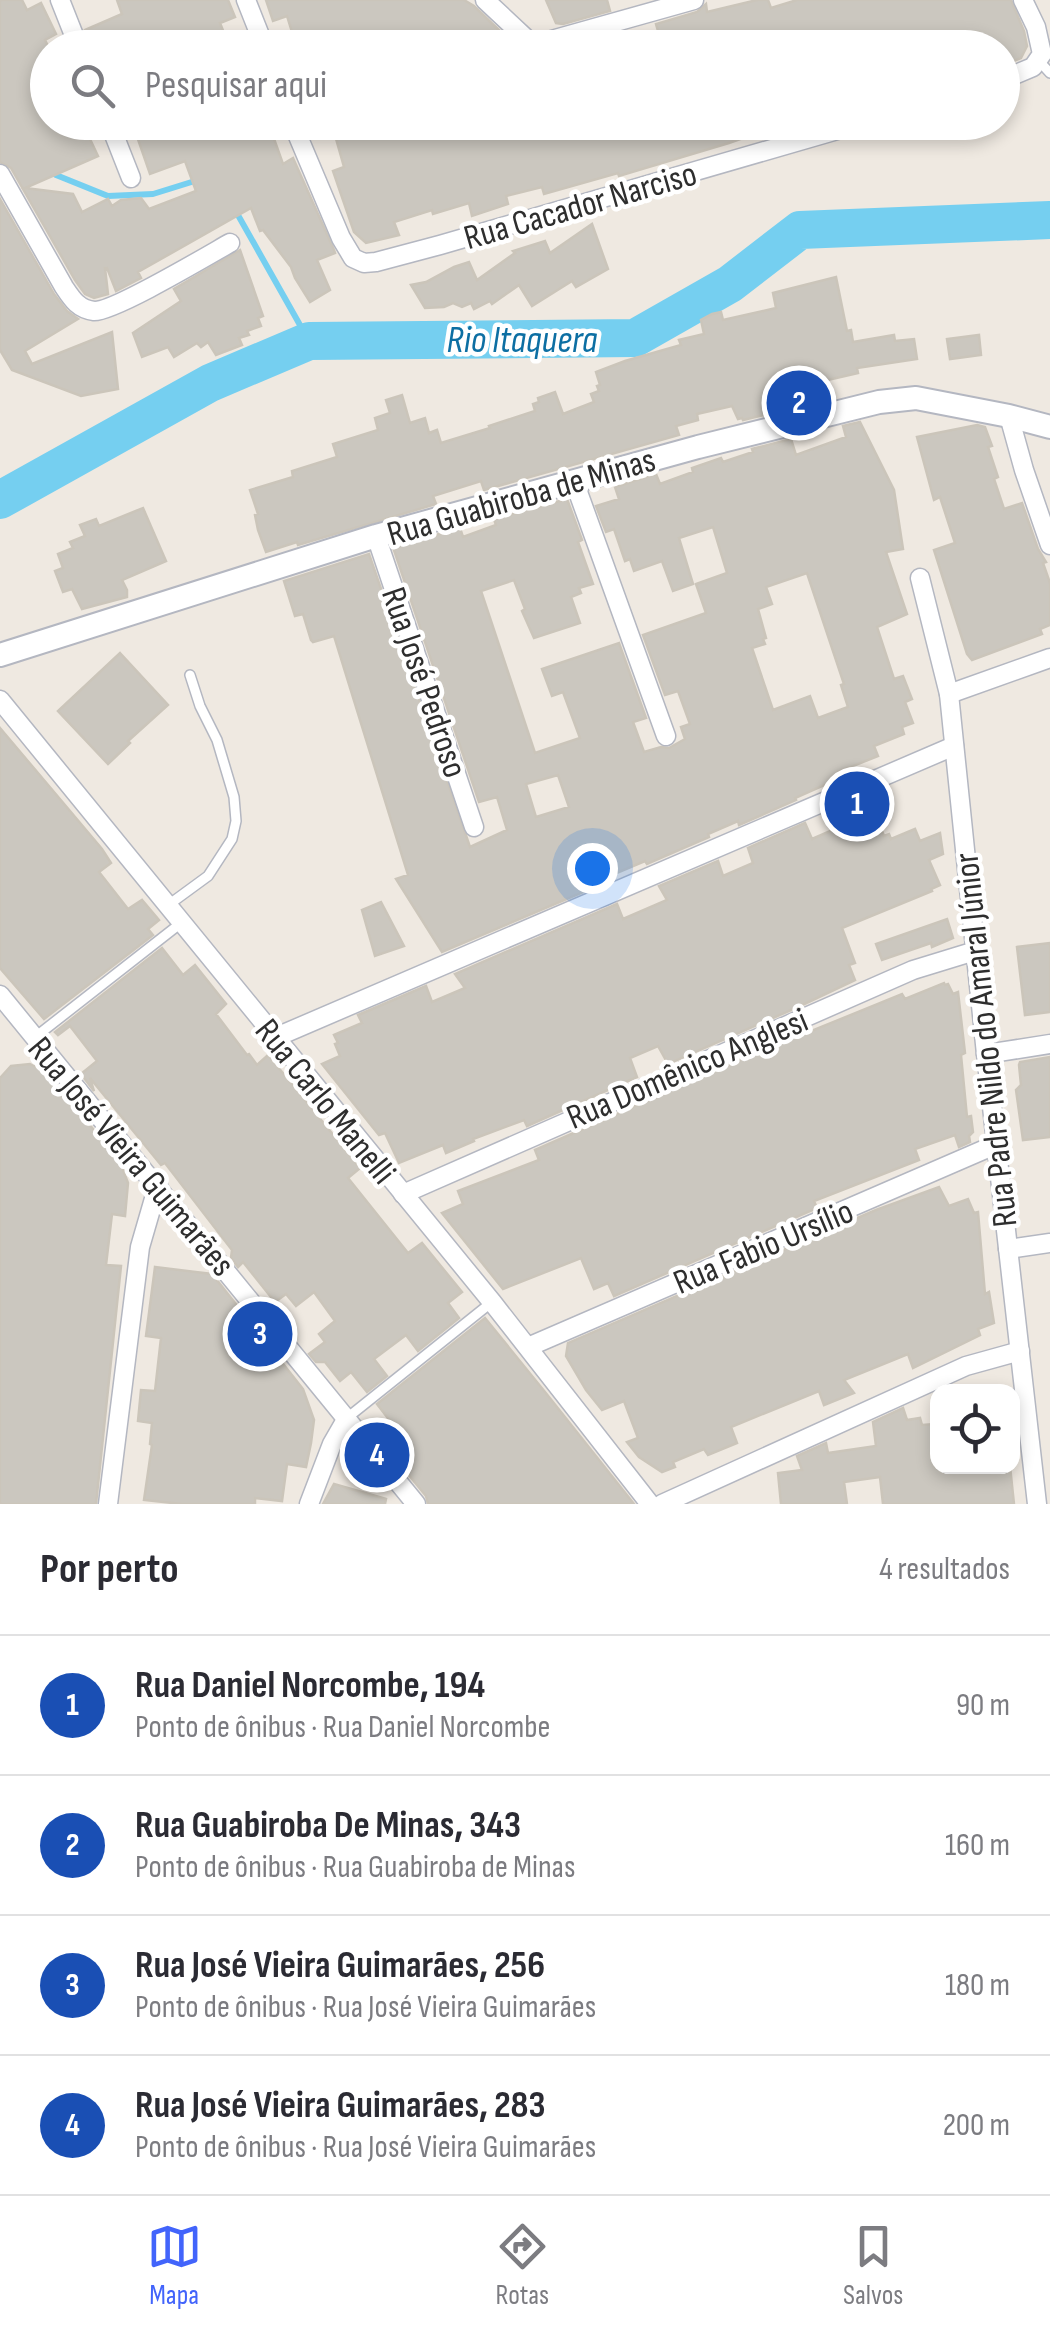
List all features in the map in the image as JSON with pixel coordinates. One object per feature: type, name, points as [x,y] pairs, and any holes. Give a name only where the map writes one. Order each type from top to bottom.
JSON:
[{"type":"street","points":[[60,0],[72,30]]},
{"type":"street","points":[[246,0],[258,30]]},
{"type":"street","points":[[486,0],[513,30]]},
{"type":"street","points":[[586,30],[694,0]]},
{"type":"street","points":[[1023,0],[1042,46],[1044,67]]},
{"type":"street","points":[[116,140],[131,178]]},
{"type":"street","name":"Rua Cacador Narciso","points":[[299,140],[340,238],[353,258],[364,263],[399,257],[802,140]]},
{"type":"street","points":[[0,174],[64,287],[82,308],[106,310],[230,243]]},
{"type":"street","name":"Rua Guabiroba de Minas","points":[[0,655],[376,536],[879,402],[916,398],[1050,426]]},
{"type":"street","points":[[1009,416],[1050,545]]},
{"type":"street","points":[[574,481],[666,736]]},
{"type":"street","name":"Rua José Pedroso","points":[[376,536],[474,827]]},
{"type":"street","name":"Rua Padre Nildo do Amaral Júnior","points":[[920,578],[949,694],[1020,1351],[1042,1474],[1037,1504]]},
{"type":"street","points":[[949,694],[1050,658]]},
{"type":"street","name":"Rua Carlo Manelli","points":[[0,700],[492,1302],[650,1504]]},
{"type":"street","points":[[274,1038],[954,746]]},
{"type":"street","name":"Rua Domênico Anglesi","points":[[403,1194],[913,970],[975,951]]},
{"type":"street","points":[[0,1024],[3,998]]},
{"type":"street","name":"Rua José Vieira Guimarães","points":[[3,998],[416,1504]]},
{"type":"street","points":[[986,1054],[1050,1044]]},
{"type":"street","name":"Rua Fabio Ursílio","points":[[528,1347],[997,1144]]},
{"type":"street","points":[[108,1504],[140,1247],[158,1186]]},
{"type":"street","points":[[1008,1249],[1050,1242]]},
{"type":"street","points":[[662,1504],[966,1366],[1020,1351]]},
{"type":"street","points":[[309,1504],[332,1444],[347,1418]]},
{"type":"lane","points":[[167,906],[208,876],[232,840],[236,821],[234,797],[217,740],[190,675]]},
{"type":"lane","points":[[34,1038],[182,922]]},
{"type":"lane","points":[[347,1418],[492,1302]]},
{"type":"building","points":[[0,0],[22,0],[27,10],[41,3],[54,30],[30,30],[30,140],[90,140],[98,156],[25,188],[73,194],[82,212],[108,199],[112,206],[121,200],[141,198],[149,209],[196,191],[185,161],[150,174],[138,140],[274,140],[283,164],[293,158],[334,250],[335,253],[317,260],[330,290],[310,302],[291,267],[260,231],[251,208],[138,272],[141,278],[116,291],[105,268],[108,294],[94,298],[85,294],[75,280],[11,168],[0,162]]},
{"type":"building","points":[[117,0],[228,0],[235,17],[220,23],[223,30],[85,30],[122,14]]},
{"type":"building","points":[[266,0],[464,0],[499,30],[291,30],[287,16],[273,21]]},
{"type":"building","points":[[546,0],[607,0],[610,11],[556,23]]},
{"type":"building","points":[[757,0],[768,0],[771,8],[797,0],[1011,0],[1027,46],[1020,58],[1020,30],[658,30],[656,24],[697,12],[706,4],[707,12]]},
{"type":"building","points":[[336,140],[737,140],[619,176],[618,173],[544,194],[542,187],[506,196],[508,204],[472,216],[469,203],[433,214],[432,210],[394,222],[399,235],[366,243],[354,232],[333,171],[344,167]]},
{"type":"building","points":[[0,199],[54,294],[78,319],[25,351],[32,364],[112,332],[118,389],[81,396],[12,370],[0,350]]},
{"type":"building","points":[[592,224],[608,269],[576,287],[572,281],[532,306],[519,285],[492,304],[490,301],[474,309],[471,303],[462,307],[453,303],[425,308],[411,285],[469,262],[477,280],[513,251],[545,241],[550,253]]},
{"type":"building","points":[[240,250],[263,316],[258,318],[261,326],[239,338],[242,345],[216,355],[208,342],[201,347],[197,343],[174,357],[168,347],[142,357],[133,333],[181,301],[174,289]]},
{"type":"building","points":[[836,277],[847,331],[851,330],[853,342],[894,335],[895,341],[914,339],[917,359],[857,368],[858,373],[819,382],[822,396],[779,406],[781,411],[743,420],[738,419],[732,406],[697,414],[698,420],[676,426],[679,435],[484,490],[481,481],[433,496],[436,504],[266,552],[250,490],[293,477],[292,471],[337,457],[333,444],[378,430],[375,418],[390,413],[386,400],[402,395],[410,423],[425,418],[429,433],[437,430],[441,443],[535,411],[533,404],[539,402],[538,398],[555,392],[563,414],[594,402],[591,394],[599,391],[600,385],[596,372],[704,334],[701,320],[712,314],[721,312],[723,320],[776,308],[773,293]]},
{"type":"building","points":[[979,335],[981,355],[950,359],[947,339]]},
{"type":"building","points":[[860,422],[894,490],[903,549],[886,552],[907,614],[877,627],[894,679],[903,676],[912,699],[905,702],[913,723],[902,727],[904,734],[874,746],[878,756],[838,772],[840,778],[796,800],[739,825],[738,821],[647,864],[645,861],[607,877],[609,881],[442,952],[396,879],[408,875],[334,636],[311,640],[303,614],[295,616],[284,581],[369,554],[470,847],[507,830],[497,797],[479,802],[393,547],[460,528],[463,537],[496,525],[494,519],[567,499],[593,584],[579,588],[581,593],[571,597],[580,623],[534,638],[514,580],[481,591],[535,753],[580,738],[563,692],[552,696],[542,669],[619,643],[646,718],[633,722],[644,752],[669,748],[685,739],[681,727],[690,724],[678,691],[665,695],[643,635],[706,613],[696,584],[727,573],[713,527],[679,538],[693,584],[673,591],[662,561],[634,571],[630,559],[625,561],[614,529],[606,532],[596,506],[619,499],[615,487],[656,474],[660,484],[721,458],[723,462],[753,452],[752,449],[791,439],[796,455],[846,437],[843,426]],"holes":[[[807,573],[848,707],[818,718],[810,696],[773,710],[752,648],[765,644],[758,609],[772,604],[766,587]],[[558,775],[569,807],[536,817],[526,784]]]},
{"type":"building","points":[[977,425],[985,427],[992,446],[988,447],[998,477],[994,479],[1004,509],[1022,503],[1046,562],[1043,563],[1050,583],[1050,625],[1040,629],[1042,634],[972,660],[934,550],[955,543],[940,497],[934,500],[917,437]]},
{"type":"building","points":[[143,508],[166,561],[122,580],[127,597],[82,609],[72,589],[63,592],[55,571],[63,568],[58,554],[73,548],[70,542],[85,536],[80,525],[96,519],[99,526]]},
{"type":"building","points":[[120,653],[168,705],[108,764],[58,711]]},
{"type":"building","points":[[0,728],[102,849],[111,863],[99,872],[128,909],[142,900],[159,920],[148,929],[153,935],[44,1019],[0,968]]},
{"type":"building","points":[[867,809],[871,818],[876,816],[884,836],[889,834],[891,839],[915,829],[920,841],[940,833],[943,854],[929,860],[940,885],[842,928],[855,963],[849,965],[855,980],[798,1007],[668,1064],[658,1046],[630,1058],[637,1077],[527,1126],[524,1120],[446,1153],[443,1145],[399,1163],[385,1133],[379,1135],[322,1064],[340,1056],[334,1035],[362,1023],[358,1015],[426,986],[432,1002],[465,988],[455,974],[617,904],[623,919],[667,900],[659,886],[718,861],[723,876],[753,863],[748,848],[805,823],[812,839]]},
{"type":"building","points":[[381,902],[404,946],[375,956],[362,910]]},
{"type":"building","points":[[947,919],[953,938],[882,960],[876,944]]},
{"type":"building","points":[[1050,943],[1050,1012],[1025,1015],[1017,947]]},
{"type":"building","points":[[162,948],[183,975],[195,965],[226,1004],[216,1014],[247,1055],[257,1065],[268,1055],[360,1168],[348,1178],[408,1253],[422,1243],[462,1292],[448,1303],[459,1318],[418,1351],[406,1335],[374,1359],[387,1376],[367,1392],[351,1372],[340,1381],[325,1362],[316,1362],[309,1354],[325,1342],[319,1334],[335,1321],[314,1292],[296,1306],[286,1294],[275,1302],[243,1262],[238,1267],[231,1258],[232,1250],[165,1163],[161,1165],[90,1078],[94,1091],[81,1074],[97,1061],[70,1026],[58,1035],[55,1032]]},
{"type":"building","points":[[944,983],[953,994],[958,992],[967,1117],[971,1116],[973,1132],[970,1142],[959,1147],[955,1135],[915,1149],[919,1160],[814,1201],[817,1208],[614,1296],[608,1283],[594,1289],[581,1258],[503,1289],[442,1213],[463,1204],[458,1191],[539,1160],[535,1150],[808,1030],[902,994],[905,999]]},
{"type":"building","points":[[1050,1057],[1050,1137],[1023,1140],[1016,1090],[1021,1085],[1019,1065]]},
{"type":"building","points":[[30,1064],[47,1073],[120,1162],[128,1183],[125,1216],[112,1214],[106,1265],[121,1266],[96,1504],[0,1504],[0,1078],[11,1066]]},
{"type":"building","points":[[939,1187],[949,1206],[968,1199],[974,1213],[978,1212],[985,1294],[989,1292],[994,1323],[978,1329],[980,1335],[913,1368],[908,1354],[844,1380],[854,1393],[824,1405],[819,1391],[731,1427],[737,1443],[708,1455],[704,1449],[673,1462],[675,1467],[662,1472],[639,1457],[627,1442],[638,1438],[624,1401],[602,1410],[566,1356],[568,1343],[876,1210]]},
{"type":"building","points":[[155,1267],[212,1274],[303,1389],[314,1420],[311,1443],[306,1467],[287,1464],[282,1501],[255,1498],[255,1504],[182,1504],[144,1500],[152,1423],[138,1421],[141,1390],[155,1391],[161,1338],[146,1336]]},
{"type":"building","points":[[485,1318],[634,1504],[428,1504],[390,1442],[400,1434],[377,1404]]},
{"type":"building","points":[[903,1408],[907,1420],[920,1418],[922,1425],[930,1424],[930,1474],[1011,1474],[1014,1504],[883,1504],[880,1477],[844,1482],[847,1504],[781,1504],[778,1473],[802,1470],[797,1456],[826,1443],[828,1453],[876,1446],[873,1422]]},
{"type":"building","points":[[334,1484],[386,1499],[385,1504],[323,1504]]},
{"type":"waterway","points":[[50,168],[56,175],[108,196],[153,194],[198,180]]},
{"type":"waterway","points":[[234,208],[309,341]]},
{"type":"waterway","name":"Rio Itaquera","points":[[0,500],[210,383],[309,341],[635,338],[730,284],[800,230],[1050,220]]},
{"type":"place","name":"Rua Guabiroba De Minas, 343","points":[[799,403]]},
{"type":"place","name":"Rua Daniel Norcombe, 194","points":[[857,804]]},
{"type":"place","name":"Rua José Vieira Guimarães, 256","points":[[260,1334]]},
{"type":"place","name":"Rua José Vieira Guimarães, 283","points":[[377,1455]]}]
